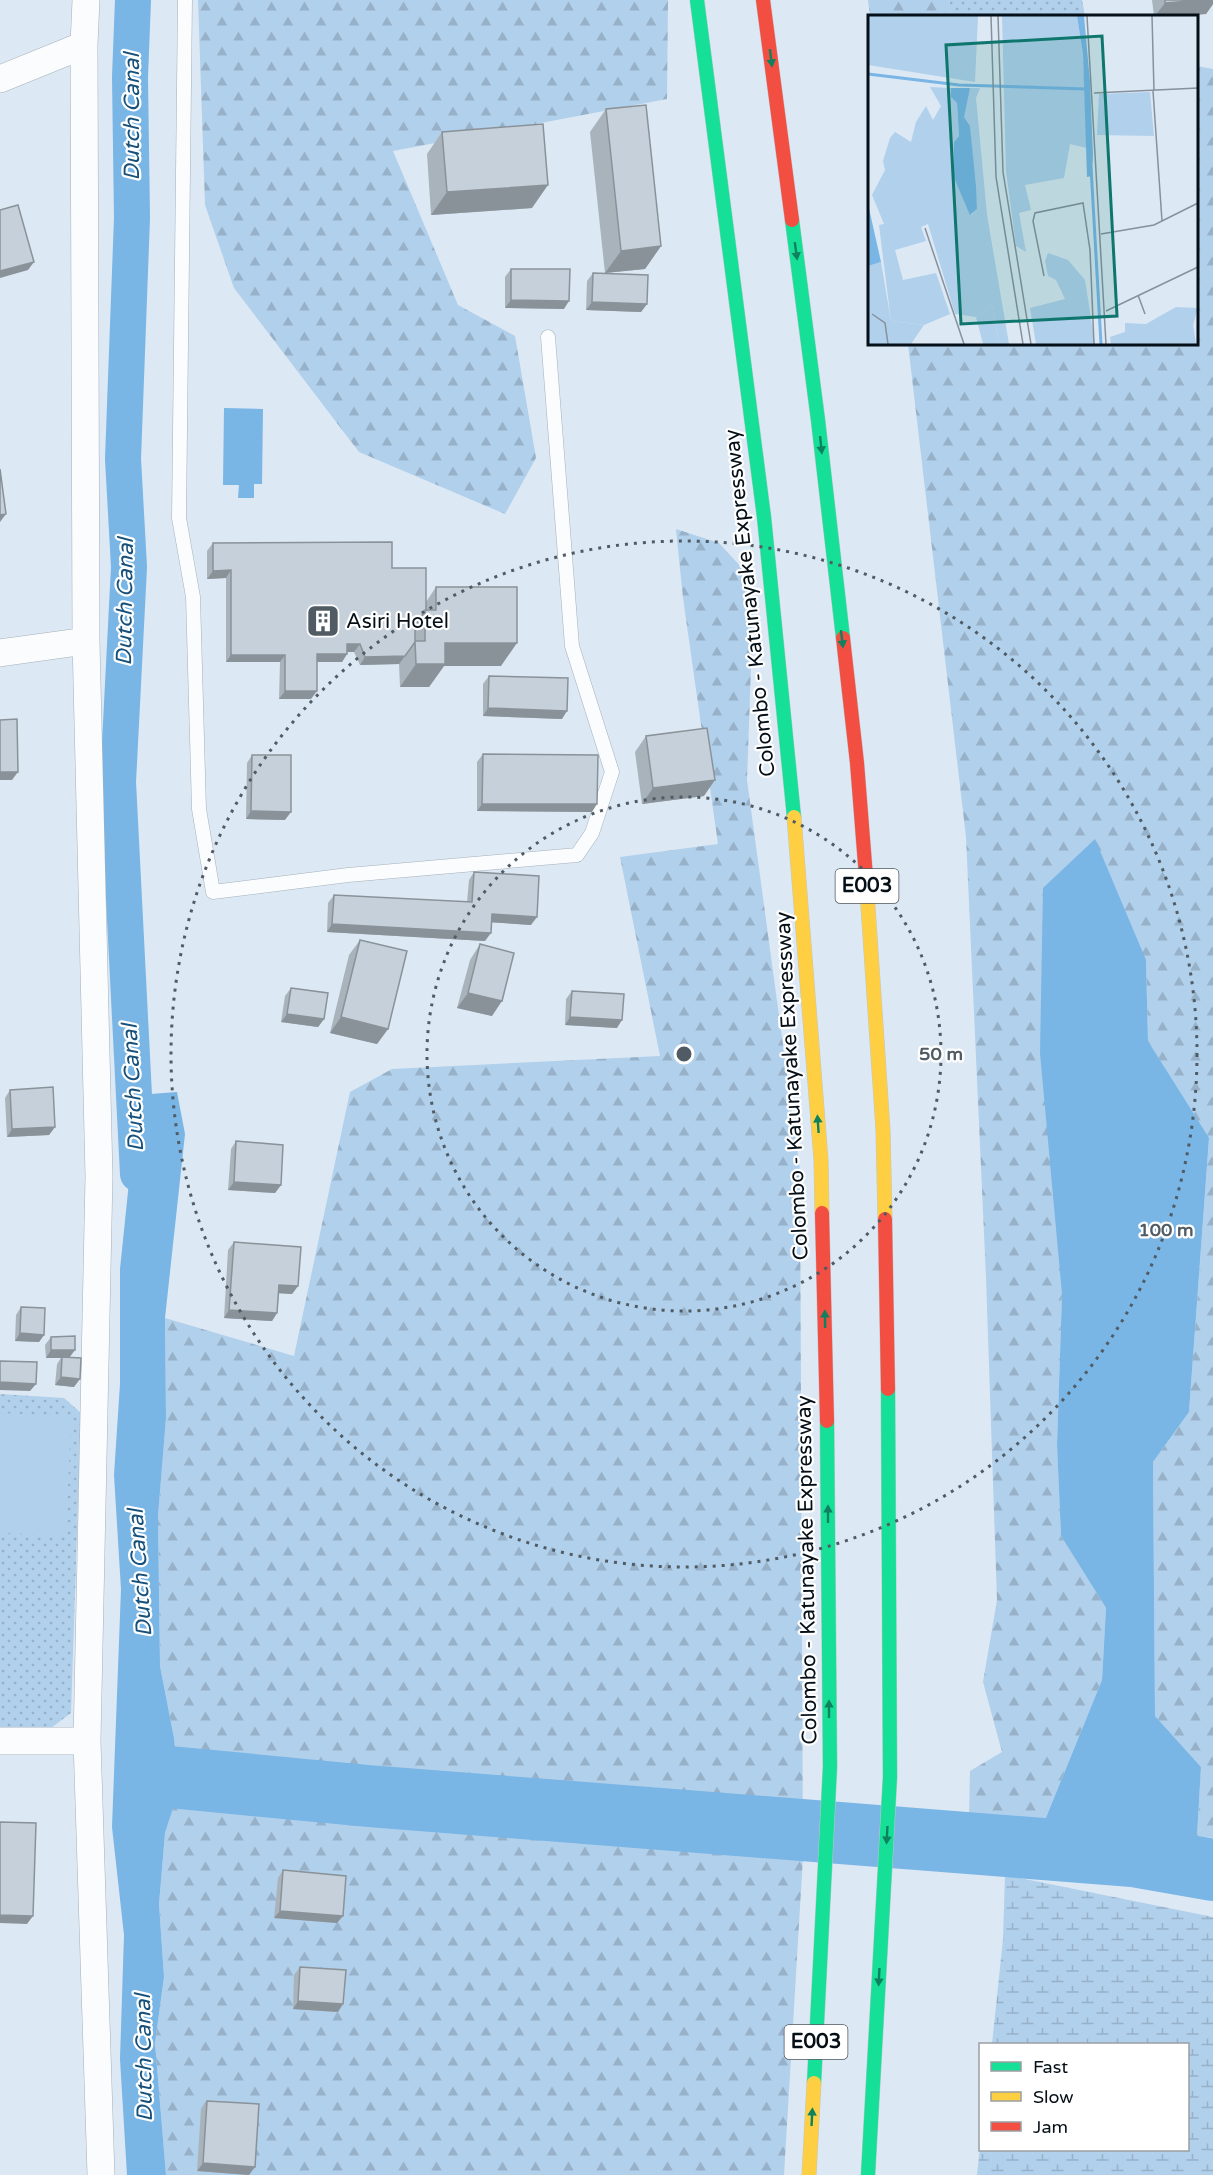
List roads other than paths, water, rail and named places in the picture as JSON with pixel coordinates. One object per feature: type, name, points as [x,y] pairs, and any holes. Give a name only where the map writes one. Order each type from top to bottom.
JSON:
[{"type":"highway","name":"Colombo - Katunayake Expressway","points":[[698,0],[764,517],[800,876],[821,1160],[828,1450],[830,1767],[809,2175]]},
{"type":"highway","name":"E003","points":[[763,0],[819,420],[857,763],[870,920],[883,1142],[889,1443],[890,1777],[868,2175]]},
{"type":"street","points":[[86,0],[84,45],[86,641],[99,1176],[87,1741],[101,2175]]},
{"type":"street","points":[[0,80],[84,45]]},
{"type":"street","points":[[0,653],[86,641]]},
{"type":"street","points":[[0,1741],[87,1741]]},
{"type":"lane","points":[[185,0],[179,518],[193,597],[199,809],[213,892],[348,875],[577,855],[592,833],[612,772],[572,646],[548,337]]},
{"type":"water","points":[[224,408],[263,409],[262,484],[254,484],[254,498],[238,498],[239,485],[223,485]]},
{"type":"water","points":[[1095,839],[1146,960],[1148,1041],[1209,1138],[1189,1412],[1153,1462],[1155,1716],[1201,1767],[1197,1836],[1043,1825],[1102,1680],[1106,1608],[1061,1536],[1057,1445],[1062,1294],[1040,1053],[1043,888]]},
{"type":"water","points":[[177,1092],[185,1134],[165,1318],[166,1418],[158,1516],[160,1666],[174,1738],[179,1790],[165,1833],[159,1904],[164,1977],[155,2043],[166,2175],[127,2175],[120,2059],[124,1935],[112,1827],[121,1589],[114,1475],[120,1384],[120,1269],[138,1095]]},
{"type":"waterway","name":"Dutch Canal","points":[[133,0],[130,77],[132,218],[123,459],[129,567],[118,782],[138,1174]]},
{"type":"waterway","points":[[149,1775],[368,1796],[1133,1856],[1213,1870]]},
{"type":"place","name":"Asiri Hotel","points":[[323,621]]}]
